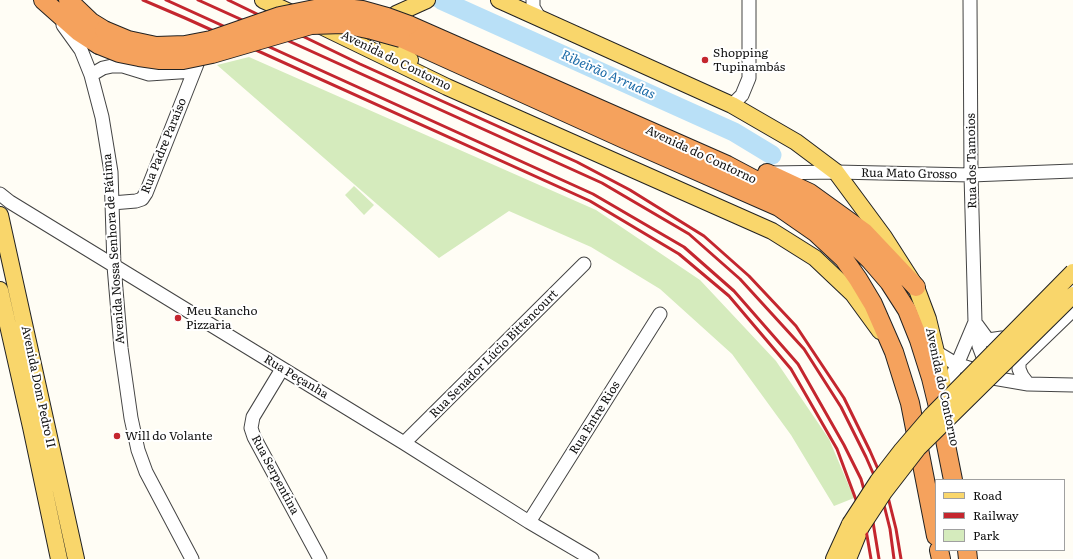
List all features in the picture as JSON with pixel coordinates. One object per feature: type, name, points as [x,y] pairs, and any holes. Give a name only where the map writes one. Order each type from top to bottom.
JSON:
[{"type":"highway","name":"Avenida do Contorno","points":[[68,0],[91,22],[102,38]]},
{"type":"highway","name":"Avenida do Contorno","points":[[48,5],[78,32],[102,38],[128,40],[156,46],[185,46],[211,40],[280,16],[320,8],[338,7],[362,10],[387,17],[405,32],[624,139],[780,206],[815,232],[844,259],[873,304],[894,352],[910,403],[935,531]]},
{"type":"highway","name":"Avenida do Contorno","points":[[405,32],[727,165],[812,210],[843,234],[870,260],[888,282],[907,310],[919,340],[940,415],[953,479]]},
{"type":"highway","points":[[727,165],[768,173],[810,193],[864,232],[916,287]]},
{"type":"main road","name":"Avenida do Contorno","points":[[263,0],[284,5],[447,87],[772,231],[815,258],[853,294],[894,352]]},
{"type":"main road","points":[[334,31],[403,4],[427,0]]},
{"type":"main road","name":"Avenida do Contorno","points":[[498,0],[539,17],[732,105],[796,142],[836,172],[884,237],[916,287],[928,319],[936,352],[945,392],[960,479]]},
{"type":"main road","points":[[403,4],[396,14],[387,36],[388,42],[392,47],[447,87]]},
{"type":"main road","name":"Avenida Dom Pedro II","points":[[0,215],[76,559]]},
{"type":"main road","points":[[834,559],[856,525],[878,481],[902,450],[932,415],[1073,272]]},
{"type":"main road","name":"Avenida Dom Pedro II","points":[[0,290],[59,559]]},
{"type":"main road","points":[[848,559],[856,525],[918,448],[1073,295]]},
{"type":"street","points":[[533,0],[533,6],[539,17]]},
{"type":"street","points":[[732,105],[742,94],[749,78],[749,0]]},
{"type":"street","name":"Rua dos Tamoios","points":[[970,0],[971,175],[975,322],[981,356],[986,368],[993,378]]},
{"type":"street","name":"Avenida Nossa Senhora de Fátima","points":[[48,5],[80,50],[91,75],[102,117],[111,172],[114,266],[122,355],[131,418],[138,450],[146,472],[192,559]]},
{"type":"street","name":"Rua Padre Paraíso","points":[[91,75],[103,68],[112,66],[123,66],[149,74],[196,68],[146,193],[142,199],[136,201],[112,203]]},
{"type":"street","name":"Rua Mato Grosso","points":[[768,173],[836,172],[971,175],[1073,172]]},
{"type":"street","name":"Rua Peçanha","points":[[0,194],[10,202],[404,443],[529,522],[592,559]]},
{"type":"street","name":"Rua Senador Lúcio Bittencourt","points":[[404,443],[584,264]]},
{"type":"street","points":[[975,322],[988,340],[1002,338],[1073,264]]},
{"type":"street","points":[[1028,384],[1019,369],[1019,362],[1073,310]]},
{"type":"street","name":"Rua Entre Rios","points":[[529,522],[660,314]]},
{"type":"street","name":"Rua dos Tamoios","points":[[945,392],[975,322]]},
{"type":"street","points":[[1002,338],[1004,353],[1008,357],[1019,362]]},
{"type":"street","points":[[936,352],[956,364],[993,378],[1028,384],[1073,385]]},
{"type":"street","name":"Rua Serpentina","points":[[282,369],[253,417],[252,428],[254,437],[320,559]]},
{"type":"green space","points":[[249,57],[596,210],[700,280],[776,361],[829,439],[854,498],[834,506],[791,435],[732,354],[660,289],[591,247],[509,211],[439,258],[217,65]]},
{"type":"green space","points":[[354,186],[374,205],[364,215],[345,195]]},
{"type":"waterway","name":"Ribeirão Arrudas","points":[[441,0],[734,132],[772,155]]},
{"type":"railway","points":[[143,0],[590,201],[679,254],[729,296],[791,369],[837,449],[865,524],[871,559]]},
{"type":"railway","points":[[166,0],[593,194],[684,247],[734,291],[798,364],[844,445],[861,479],[873,522],[879,559]]},
{"type":"railway","points":[[198,0],[602,183],[689,234],[740,279],[804,349],[841,407],[880,489],[890,529],[894,559]]},
{"type":"railway","points":[[228,0],[360,64],[577,162],[630,190],[704,236],[749,276],[796,326],[844,398],[885,485],[896,529],[901,559]]},
{"type":"place","name":"Shopping Tupinambás","points":[[705,60]]},
{"type":"place","name":"Meu Rancho Pizzaria","points":[[178,318]]},
{"type":"place","name":"Will do Volante","points":[[117,436]]}]
